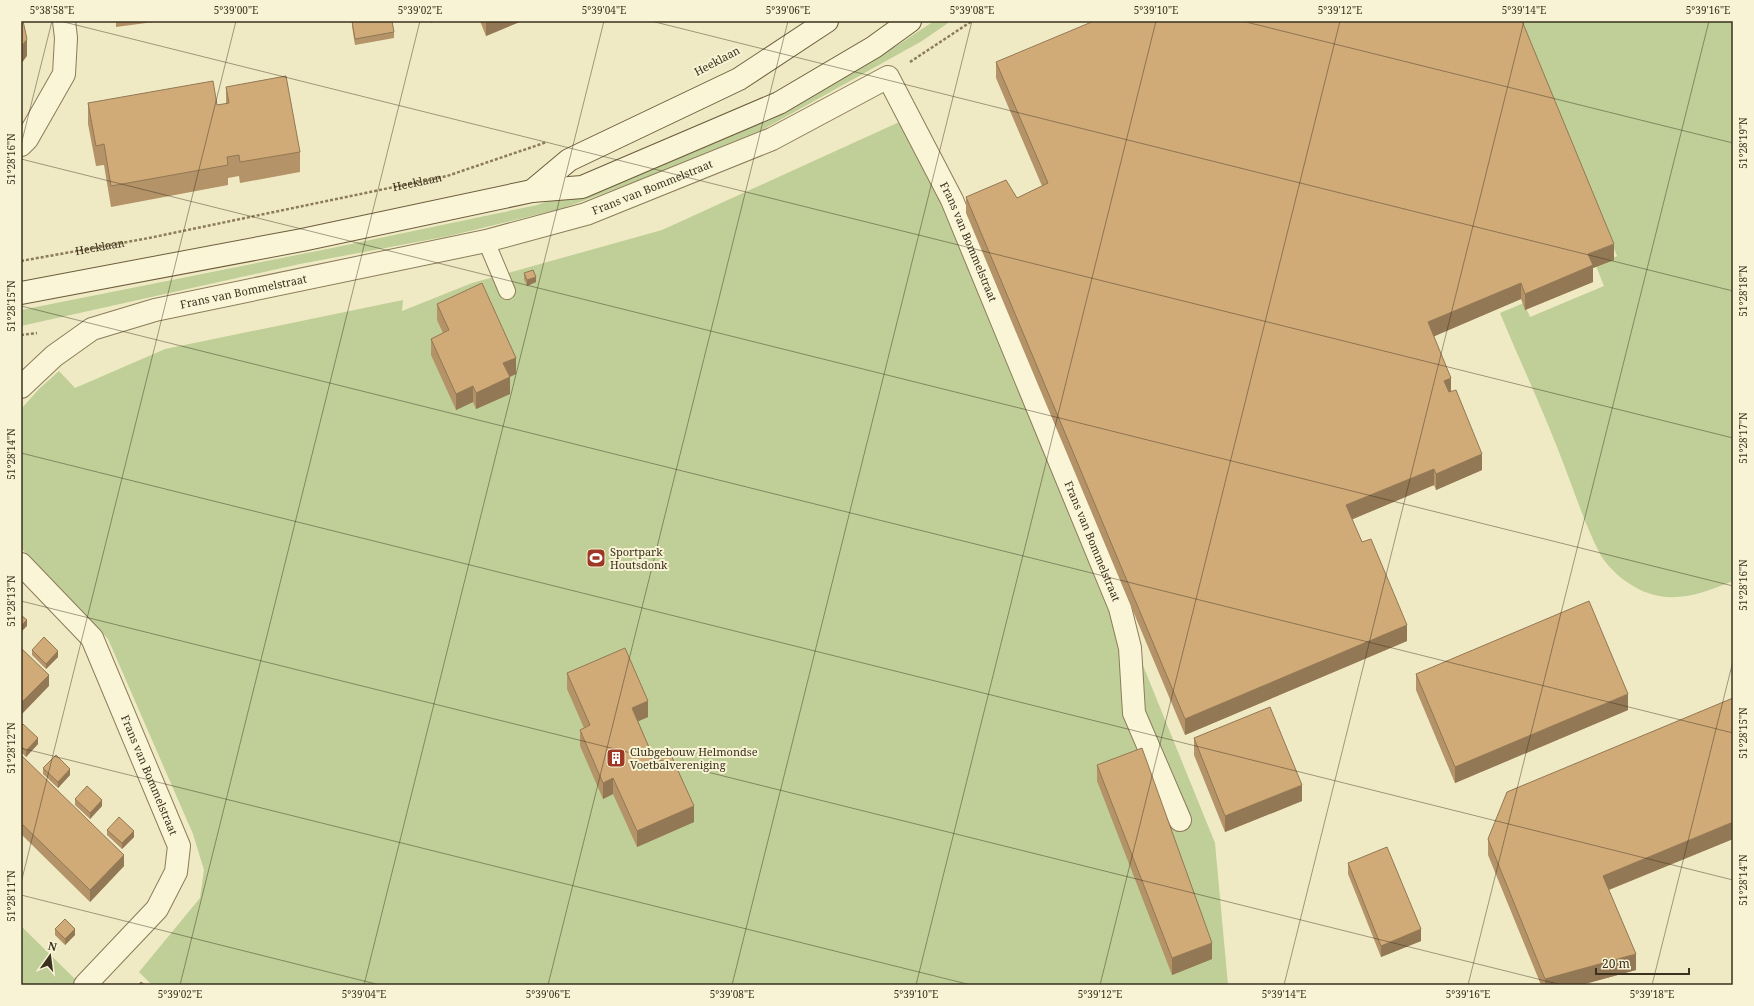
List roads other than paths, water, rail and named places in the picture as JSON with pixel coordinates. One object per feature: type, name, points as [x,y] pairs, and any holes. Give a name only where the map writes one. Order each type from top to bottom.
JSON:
[{"type":"street","points":[[21,145],[27,139],[64,74],[66,38],[64,21]]},
{"type":"street","points":[[532,191],[569,160],[739,79],[827,21]]},
{"type":"street","points":[[21,293],[302,240],[532,191],[582,187],[750,117],[779,103],[867,51],[910,21]]},
{"type":"street","name":"Frans van Bommelstraat","points":[[21,387],[54,356],[92,329],[155,310],[486,241],[586,214],[772,139],[888,77],[952,200],[1120,608],[1130,648],[1134,713],[1180,820]]},
{"type":"street","name":"Frans van Bommelstraat","points":[[21,564],[92,638],[179,846],[176,872],[157,909],[85,985]]},
{"type":"lane","points":[[486,241],[507,291]]},
{"type":"place","name":"Sportpark Houtsdonk","points":[[596,558]]},
{"type":"place","name":"Clubgebouw Helmondse Voetbalvereniging","points":[[616,758]]}]
